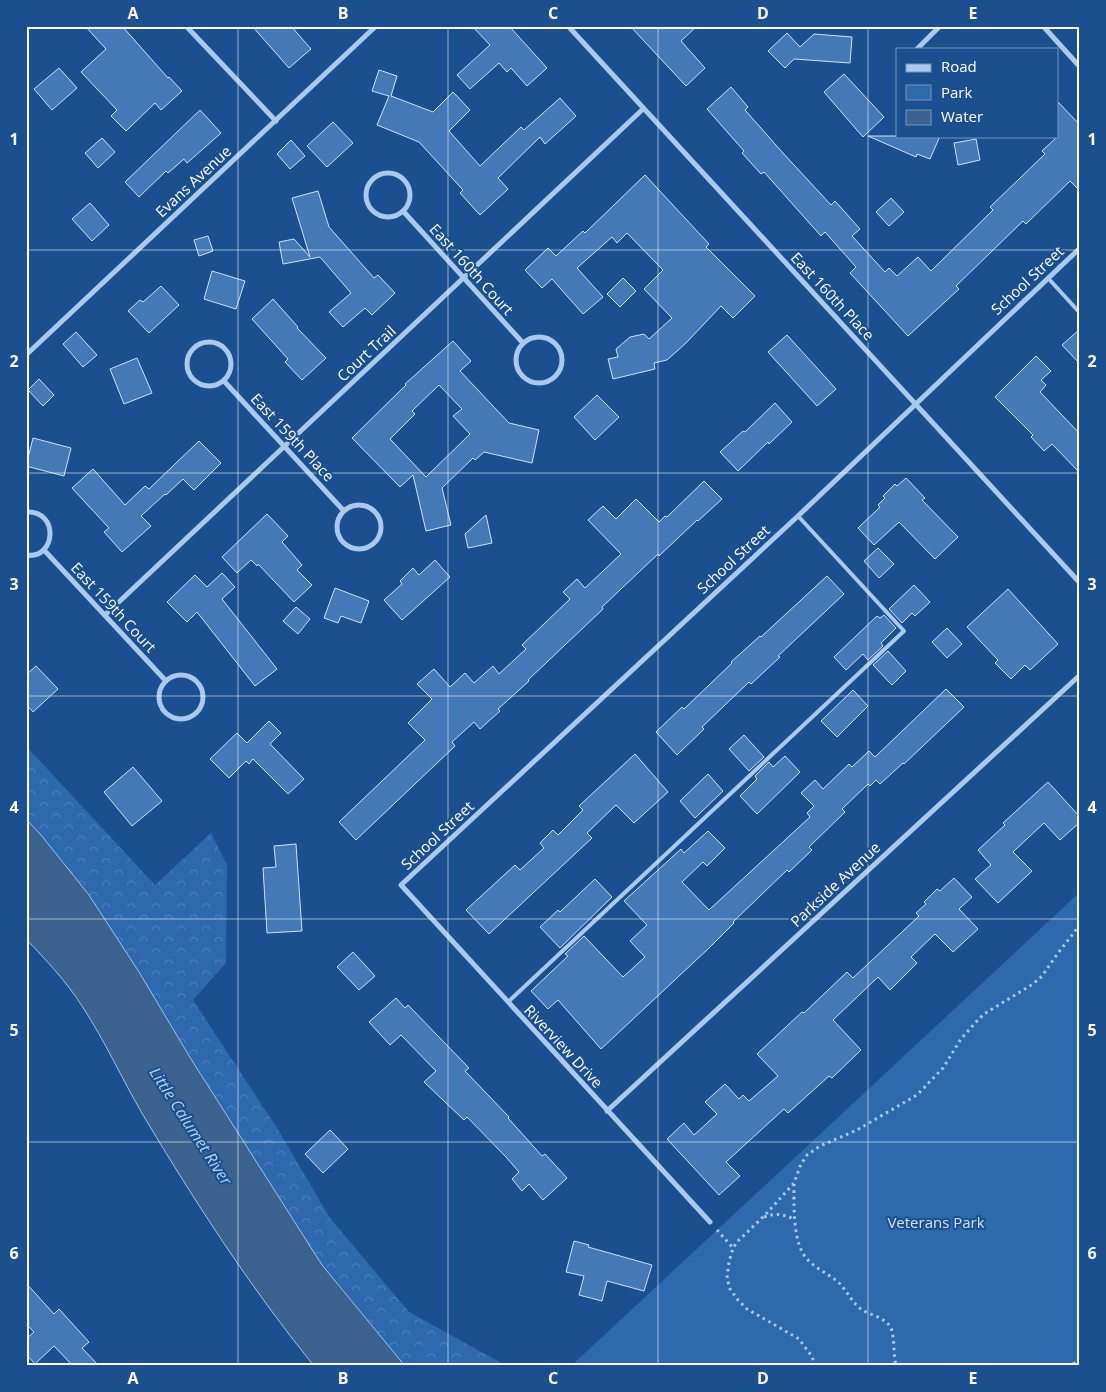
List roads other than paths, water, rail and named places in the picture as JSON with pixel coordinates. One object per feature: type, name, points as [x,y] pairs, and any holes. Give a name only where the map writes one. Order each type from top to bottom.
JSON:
[{"type":"street","points":[[186,26],[276,121]]},
{"type":"street","name":"Evans Avenue","points":[[26,355],[376,26]]},
{"type":"street","name":"East 160th Place","points":[[568,26],[1080,583]]},
{"type":"street","points":[[918,48],[940,26]]},
{"type":"street","points":[[1043,26],[1080,67]]},
{"type":"street","name":"Court Trail","points":[[105,615],[643,109]]},
{"type":"street","points":[[385,172],[398,175],[404,180],[408,185],[410,199],[402,211],[389,217],[374,213],[366,200],[365,192],[372,178],[385,172]]},
{"type":"street","name":"East 160th Court","points":[[402,211],[523,343]]},
{"type":"street","name":"School Street","points":[[401,885],[798,516],[1080,248]]},
{"type":"street","points":[[540,337],[554,343],[560,350],[562,358],[561,367],[556,375],[550,380],[541,383],[531,381],[523,376],[518,370],[516,361],[518,351],[523,343],[531,338],[540,337]]},
{"type":"street","points":[[206,341],[220,344],[226,349],[231,362],[231,369],[224,381],[210,387],[202,386],[190,376],[186,361],[194,347],[206,341]]},
{"type":"street","name":"East 159th Place","points":[[224,381],[343,510]]},
{"type":"street","points":[[360,504],[374,510],[382,525],[381,534],[376,542],[370,547],[361,550],[351,548],[343,542],[339,537],[336,527],[338,518],[343,510],[352,505],[360,504]]},
{"type":"street","points":[[26,512],[36,513],[44,517],[49,524],[51,532],[50,540],[44,550],[31,556],[26,556]]},
{"type":"street","name":"East 159th Court","points":[[44,550],[166,680]]},
{"type":"street","points":[[182,674],[196,680],[204,696],[203,704],[198,712],[192,717],[184,719],[173,718],[165,713],[161,707],[159,697],[160,688],[166,680],[182,674]]},
{"type":"street","name":"Parkside Avenue","points":[[607,1111],[1080,675]]},
{"type":"street","name":"Riverview Drive","points":[[401,885],[710,1222]]},
{"type":"lane","points":[[1048,278],[1080,313]]},
{"type":"lane","points":[[508,1002],[904,631],[798,516]]},
{"type":"water","name":"Little Calumet River","points":[[26,819],[89,895],[322,1265],[405,1366],[314,1366],[245,1275],[203,1212],[143,1115],[82,1006],[63,979],[26,939]]},
{"type":"park label","name":"Veterans Park","points":[[936,1222]]}]
